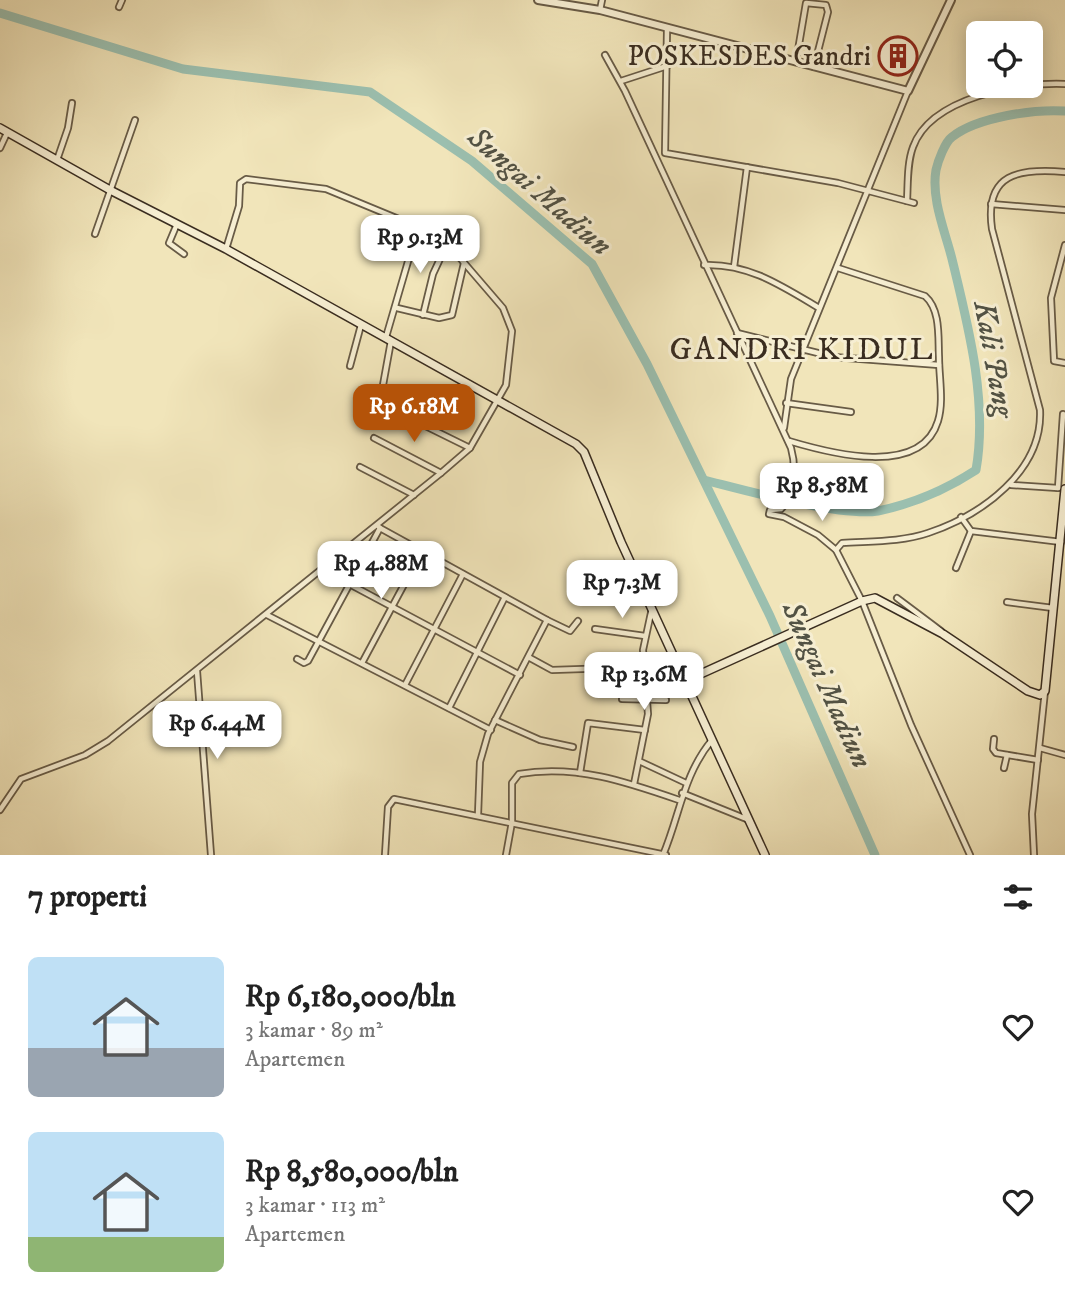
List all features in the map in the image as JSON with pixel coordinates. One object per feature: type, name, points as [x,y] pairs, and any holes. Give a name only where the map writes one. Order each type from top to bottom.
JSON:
[{"type":"main road","points":[[4,130],[110,190],[226,249],[389,339],[496,402],[565,437],[584,452],[765,855]]},
{"type":"main road","points":[[685,681],[862,601],[875,598],[943,634],[1035,695],[1045,691],[1061,542],[1063,489]]},
{"type":"street","points":[[119,7],[122,0]]},
{"type":"street","points":[[538,0],[600,10],[667,30],[908,91]]},
{"type":"street","points":[[600,10],[601,0]]},
{"type":"street","points":[[784,429],[786,403],[802,350],[838,268],[908,91],[951,0]]},
{"type":"street","points":[[796,63],[806,3],[826,5],[828,12],[814,68]]},
{"type":"street","points":[[667,30],[665,153],[867,191],[914,203]]},
{"type":"street","points":[[605,55],[621,81],[704,265],[784,429],[795,475],[785,506],[770,510],[769,514],[783,517],[818,535],[836,550],[862,601],[911,725],[971,855]]},
{"type":"street","points":[[621,81],[667,66]]},
{"type":"street","points":[[907,201],[912,148],[921,131],[938,114],[971,98],[1044,83],[1065,84]]},
{"type":"street","points":[[56,160],[68,128],[72,103]]},
{"type":"street","points":[[95,234],[135,120]]},
{"type":"street","points":[[0,148],[4,130]]},
{"type":"street","points":[[734,267],[747,167]]},
{"type":"street","points":[[836,550],[842,543],[906,538],[929,533],[961,517],[1010,485],[1035,451],[1041,426],[1040,410],[992,229],[991,204],[995,188],[1013,175],[1040,170],[1065,172]]},
{"type":"street","points":[[0,810],[21,779],[97,748],[379,526],[470,448],[506,385],[511,361],[510,321],[503,308],[464,262],[418,227],[326,189],[246,179],[240,183],[239,206],[226,249]]},
{"type":"street","points":[[991,204],[1065,210]]},
{"type":"street","points":[[177,223],[169,244],[184,254]]},
{"type":"street","points":[[383,385],[389,339],[418,227]]},
{"type":"street","points":[[1065,245],[1051,302],[1055,337],[1054,361],[1065,363]]},
{"type":"street","points":[[423,315],[433,274],[446,246]]},
{"type":"street","points":[[397,307],[444,318],[454,312],[464,262]]},
{"type":"street","points":[[704,265],[734,267],[762,275],[819,308]]},
{"type":"street","points":[[788,441],[857,456],[908,453],[932,436],[938,421],[941,397],[938,328],[930,301],[925,296],[838,268]]},
{"type":"street","points":[[350,366],[361,324]]},
{"type":"street","points":[[737,333],[802,350],[872,362],[939,365]]},
{"type":"street","points":[[786,403],[850,412]]},
{"type":"street","points":[[391,409],[470,448]]},
{"type":"street","points":[[1010,485],[1063,489],[1063,414]]},
{"type":"street","points":[[374,438],[441,473]]},
{"type":"street","points":[[360,467],[414,495]]},
{"type":"street","points":[[961,517],[971,531],[1061,542]]},
{"type":"street","points":[[379,526],[570,631],[578,621]]},
{"type":"street","points":[[297,660],[304,663],[308,661],[379,526]]},
{"type":"street","points":[[956,568],[971,531]]},
{"type":"street","points":[[362,663],[422,551]]},
{"type":"street","points":[[323,570],[520,675]]},
{"type":"street","points":[[405,685],[463,574]]},
{"type":"street","points":[[449,708],[505,597]]},
{"type":"street","points":[[897,598],[943,634]]},
{"type":"street","points":[[1007,602],[1053,608]]},
{"type":"street","points":[[634,784],[645,730],[648,699],[643,667],[645,636],[652,607]]},
{"type":"street","points":[[267,615],[491,730]]},
{"type":"street","points":[[478,815],[481,762],[491,730],[547,620]]},
{"type":"street","points":[[595,629],[645,636]]},
{"type":"street","points":[[530,658],[551,670],[643,667]]},
{"type":"street","points":[[197,670],[211,855]]},
{"type":"street","points":[[1034,855],[1032,814],[1045,691]]},
{"type":"street","points":[[1035,695],[1043,707]]},
{"type":"street","points":[[622,699],[666,700]]},
{"type":"street","points":[[495,720],[540,740],[573,747]]},
{"type":"street","points":[[579,773],[588,723],[645,730]]},
{"type":"street","points":[[994,739],[993,751],[1038,760]]},
{"type":"street","points":[[392,855],[385,854],[391,800],[478,815],[664,855],[679,800],[696,759],[712,740]]},
{"type":"street","points":[[1040,748],[1065,755]]},
{"type":"street","points":[[1004,768],[1007,755]]},
{"type":"street","points":[[639,761],[686,783]]},
{"type":"street","points":[[506,855],[512,822],[515,775],[532,772],[579,773],[634,784],[679,800]]},
{"type":"street","points":[[682,793],[750,821]]},
{"type":"waterway","name":"Sungai Madiun","points":[[0,13],[183,69],[370,92],[472,161],[592,264],[647,364],[770,616],[875,855]]},
{"type":"waterway","name":"Kali Pang","points":[[704,480],[792,502],[861,512],[878,511],[916,500],[976,470],[980,417],[978,390],[970,337],[937,204],[936,170],[952,137],[976,124],[1038,111],[1065,111]]},
{"type":"place","name":"POSKESDES Gandri","points":[[898,56]]},
{"type":"district","name":"GANDRI KIDUL","points":[[802,350]]}]
